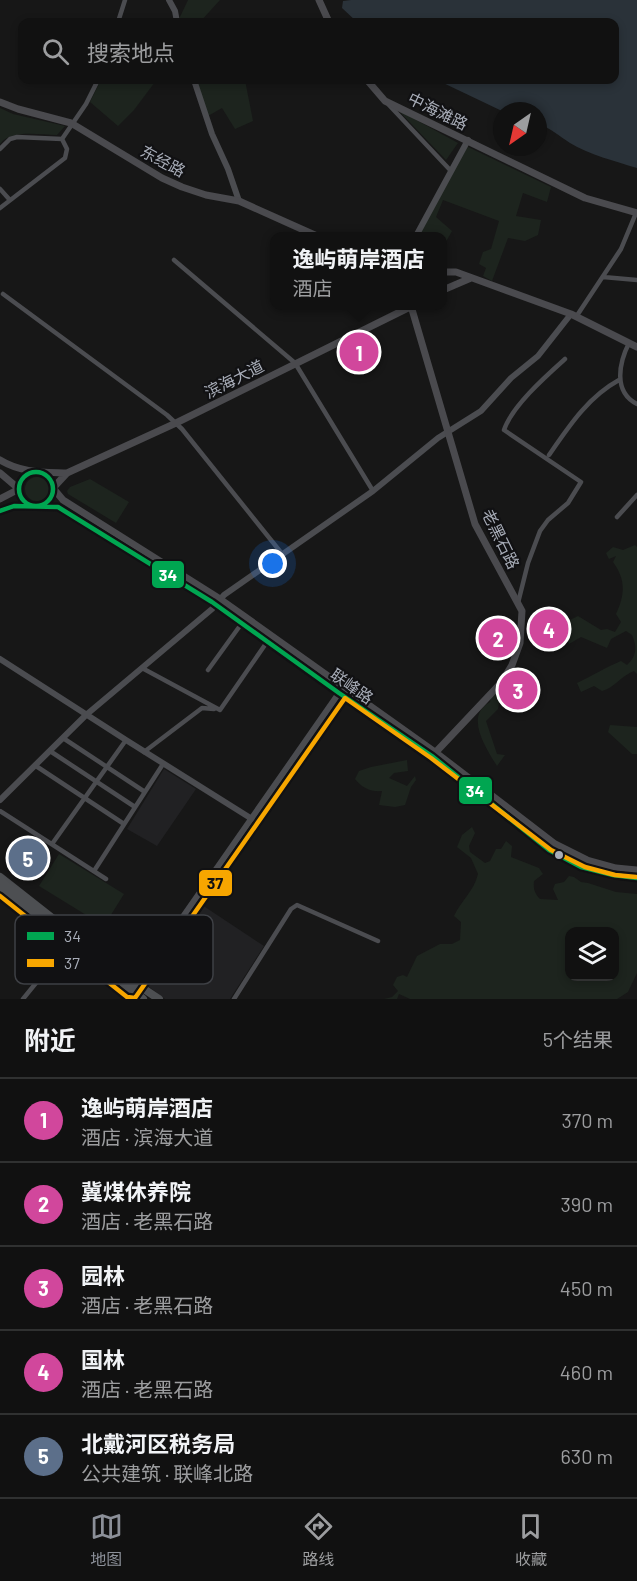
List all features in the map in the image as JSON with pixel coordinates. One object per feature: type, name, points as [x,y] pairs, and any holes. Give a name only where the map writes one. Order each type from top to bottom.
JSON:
[{"type":"main road","points":[[319,0],[327,18]]},
{"type":"main road","name":"中海滩路","points":[[371,84],[386,101],[585,198],[637,213]]},
{"type":"main road","name":"东经路","points":[[0,102],[71,123],[162,178],[206,195],[239,201],[306,232]]},
{"type":"main road","points":[[447,272],[456,272],[573,316],[637,347]]},
{"type":"main road","points":[[447,289],[471,278]]},
{"type":"main road","name":"滨海大道","points":[[67,473],[176,423],[403,310]]},
{"type":"main road","name":"老黑石路","points":[[412,310],[475,524],[522,611],[520,643],[512,665],[501,683],[434,754]]},
{"type":"main road","points":[[0,460],[12,468],[39,473],[48,478],[53,488]]},
{"type":"main road","points":[[0,473],[19,489],[26,503],[37,506]]},
{"type":"main road","points":[[1,498],[19,489],[23,478],[28,475],[67,473]]},
{"type":"main road","points":[[0,511],[8,506],[42,505],[50,498],[53,488],[67,473]]},
{"type":"main road","name":"联峰路","points":[[53,488],[63,501],[218,602],[434,754],[555,844],[587,860],[616,868],[637,870]]},
{"type":"main road","name":"联峰路","points":[[37,506],[58,507],[218,602],[267,642],[341,690]]},
{"type":"main road","name":"联峰路","points":[[434,754],[549,850],[581,867],[637,878]]},
{"type":"main road","points":[[0,877],[44,915]]},
{"type":"main road","points":[[0,886],[39,915]]},
{"type":"main road","points":[[125,984],[137,994],[159,999]]},
{"type":"street","points":[[119,18],[125,0]]},
{"type":"street","points":[[169,0],[176,18]]},
{"type":"street","points":[[62,139],[86,104],[96,84]]},
{"type":"street","points":[[195,84],[212,134],[239,201]]},
{"type":"street","points":[[386,101],[451,171]]},
{"type":"street","points":[[0,149],[10,139],[18,136],[62,139]]},
{"type":"street","points":[[0,208],[66,158],[67,149],[62,139]]},
{"type":"street","points":[[419,232],[468,140]]},
{"type":"street","points":[[0,189],[9,200]]},
{"type":"street","points":[[0,800],[86,715],[218,602],[373,491],[449,431],[481,411],[512,378],[538,356],[603,278],[621,249],[637,213]]},
{"type":"street","points":[[174,260],[296,363],[373,491]]},
{"type":"street","points":[[603,278],[637,280]]},
{"type":"street","points":[[3,294],[176,423],[283,555]]},
{"type":"street","points":[[629,343],[623,354],[619,380],[630,400],[637,404]]},
{"type":"street","points":[[518,603],[528,563],[540,531],[548,520],[568,503],[581,482],[504,430],[507,422],[536,386],[565,359]]},
{"type":"street","points":[[549,454],[579,413],[597,394],[619,380]]},
{"type":"street","points":[[617,517],[637,495]]},
{"type":"street","points":[[208,670],[242,623]]},
{"type":"street","points":[[220,710],[267,642]]},
{"type":"street","points":[[0,659],[252,819]]},
{"type":"street","points":[[141,667],[220,710]]},
{"type":"street","points":[[189,915],[341,690]]},
{"type":"street","points":[[144,752],[202,708],[220,710]]},
{"type":"street","points":[[63,738],[145,792]]},
{"type":"street","points":[[52,844],[126,740]]},
{"type":"street","points":[[50,752],[135,807]]},
{"type":"street","points":[[94,871],[163,764]]},
{"type":"street","points":[[36,766],[124,824]]},
{"type":"street","points":[[0,811],[106,879]]},
{"type":"street","points":[[234,999],[291,909],[297,904],[378,941]]},
{"type":"street","points":[[23,999],[35,984]]},
{"type":"shaded area","points":[[188,0],[220,0],[204,18],[179,18]]},
{"type":"shaded area","points":[[351,0],[637,0],[637,168],[577,147],[547,128],[547,102],[493,102],[493,107],[445,84],[619,84],[619,18],[353,18],[342,8],[343,1]]},
{"type":"shaded area","points":[[99,84],[154,84],[134,110],[118,126],[90,102]]},
{"type":"shaded area","points":[[198,84],[246,84],[253,121],[235,129],[222,108],[208,116]]},
{"type":"shaded area","points":[[0,108],[13,114],[65,126],[57,135],[11,136],[0,144]]},
{"type":"shaded area","points":[[398,110],[458,143],[446,160]]},
{"type":"shaded area","points":[[464,145],[551,187],[547,202],[523,193],[516,216],[541,220],[538,235],[525,241],[508,238],[492,281],[483,276],[486,268],[479,264],[483,252],[491,249],[499,221],[443,200],[436,217],[452,231],[447,240],[447,232],[421,232]]},
{"type":"shaded area","points":[[37,477],[45,481],[49,489],[45,497],[37,501],[29,497],[25,489],[29,481]]},
{"type":"shaded area","points":[[90,479],[129,502],[116,523],[68,494],[70,487]]},
{"type":"shaded area","points":[[635,545],[637,547],[637,674],[634,671],[602,691],[594,686],[581,692],[577,683],[621,661],[627,665],[634,654],[634,639],[626,631],[611,639],[607,648],[581,637],[569,644],[564,633],[570,620],[578,616],[601,630],[607,629],[615,632],[621,622],[616,614],[623,587],[613,562],[616,556],[609,559],[606,553],[613,547],[623,550]]},
{"type":"shaded area","points":[[496,692],[500,697],[498,709],[486,721],[497,754],[505,755],[497,766],[483,742],[478,724],[482,708],[490,702],[491,696]]},
{"type":"shaded area","points":[[610,725],[637,727],[637,754],[632,754],[608,732]]},
{"type":"shaded area","points":[[407,760],[408,771],[394,773],[389,778],[407,786],[415,776],[416,780],[405,805],[395,807],[379,805],[382,791],[367,789],[355,779],[359,771]]},
{"type":"shaded area","points":[[164,769],[196,789],[157,846],[127,829]]},
{"type":"shaded area","points":[[472,827],[475,833],[469,846],[470,852],[485,863],[490,861],[496,849],[501,849],[506,841],[512,846],[511,857],[539,868],[543,874],[534,881],[536,893],[540,899],[558,900],[553,889],[555,884],[564,882],[569,876],[581,882],[616,892],[637,894],[637,973],[628,992],[617,999],[410,999],[399,994],[397,999],[384,999],[392,997],[398,991],[393,985],[397,977],[403,975],[407,977],[417,956],[440,944],[452,944],[460,940],[461,922],[454,916],[474,886],[478,874],[471,858],[457,847],[462,835]]},
{"type":"shaded area","points":[[59,854],[124,894],[111,915],[86,915],[39,886]]},
{"type":"shaded area","points":[[199,903],[264,946],[230,999],[165,999],[145,984],[213,984],[213,915],[191,915]]},
{"type":"transit line","name":"34","points":[[36,472],[48,477],[53,489],[48,501],[36,506],[24,501],[19,489],[24,477],[36,472]]},
{"type":"transit line","name":"34","points":[[0,511],[14,506],[58,507],[212,602],[432,756],[549,850],[581,867],[637,878]]},
{"type":"transit line","name":"37","points":[[193,915],[345,698],[431,758],[551,850],[585,867],[615,875],[636,877]]},
{"type":"transit line","name":"37","points":[[0,896],[24,915]]},
{"type":"transit line","name":"37","points":[[111,984],[127,997],[135,998],[145,984]]},
{"type":"place","name":"逸屿萌岸酒店","points":[[359,352]]},
{"type":"place","name":"国林","points":[[549,629]]},
{"type":"place","name":"冀煤休养院","points":[[498,638]]},
{"type":"place","name":"园林","points":[[518,690]]},
{"type":"place","name":"北戴河区税务局","points":[[28,858]]}]
